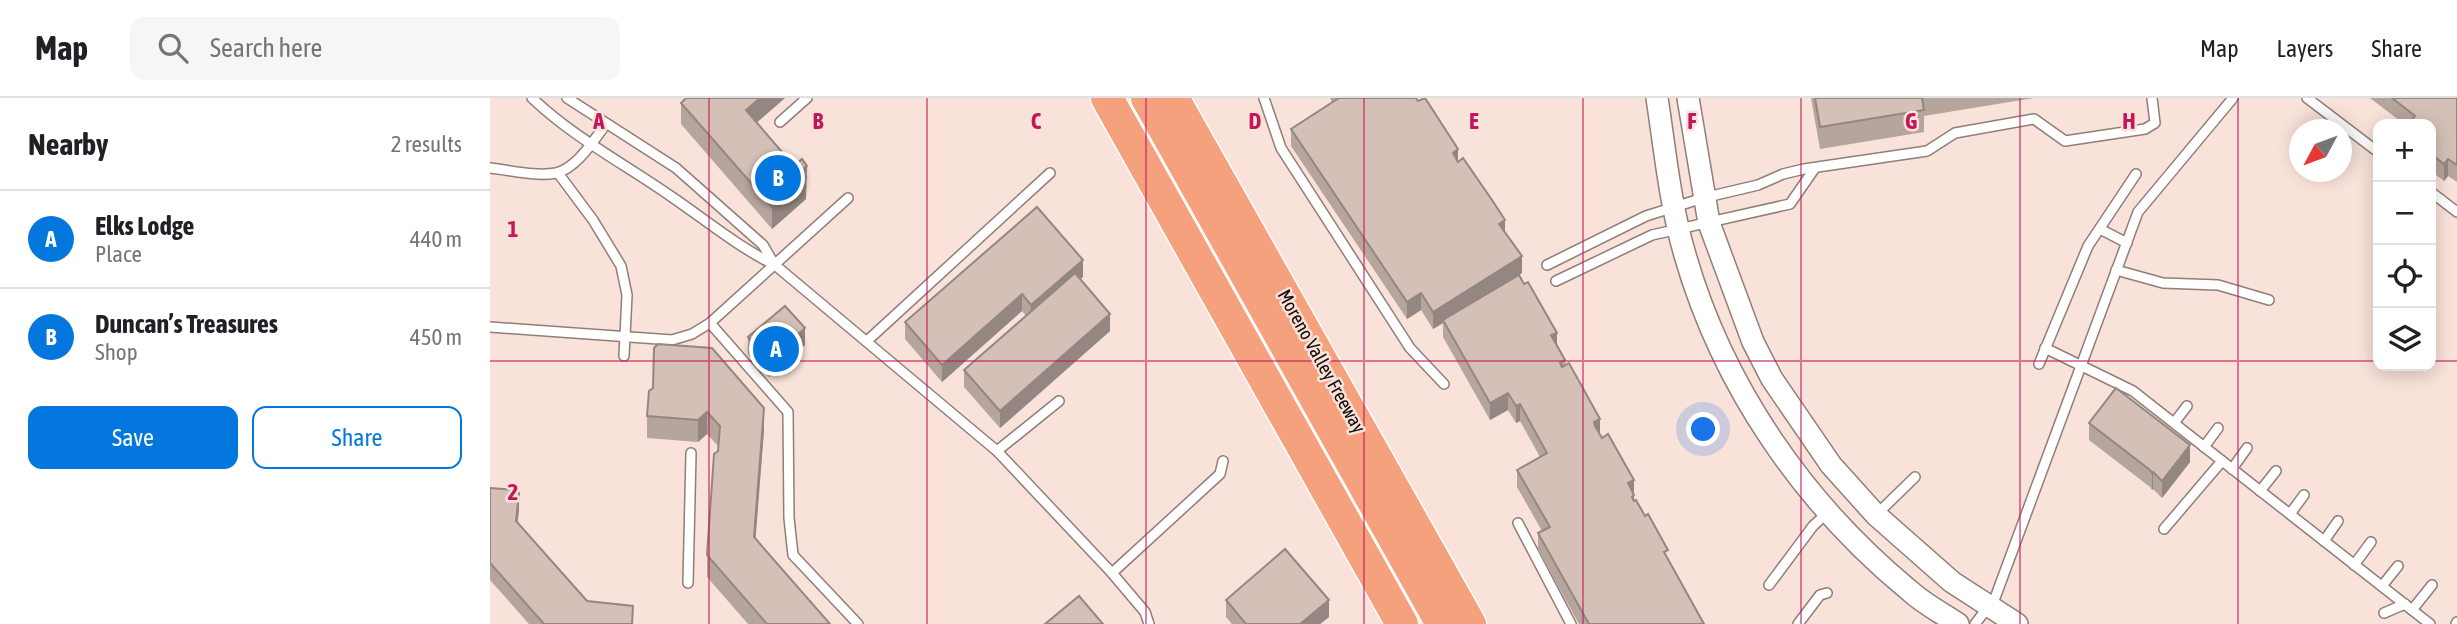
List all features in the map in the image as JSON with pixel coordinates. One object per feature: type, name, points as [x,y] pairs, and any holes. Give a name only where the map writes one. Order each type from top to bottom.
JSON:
[{"type":"highway","points":[[1107,98],[1402,624]]},
{"type":"highway","points":[[1147,98],[1442,624]]},
{"type":"highway","name":"Moreno Valley Freeway","points":[[1173,98],[1470,624]]},
{"type":"street","points":[[1657,98],[1674,207],[1685,255],[1712,333],[1744,397],[1784,459],[1861,548],[1912,593],[1958,624]]},
{"type":"street","points":[[1688,98],[1709,223],[1753,342],[1773,379],[1831,465],[1876,515],[1952,582],[2017,624]]},
{"type":"lane","points":[[532,98],[557,122],[672,197],[750,253],[775,265],[867,341],[996,451],[1112,573],[1145,612],[1149,624]]},
{"type":"lane","points":[[567,98],[677,167],[763,245],[775,265]]},
{"type":"lane","points":[[780,122],[807,98]]},
{"type":"lane","points":[[1264,98],[1281,148],[1410,348],[1444,384]]},
{"type":"lane","points":[[1547,265],[1646,216],[1703,198],[1758,185],[1783,174],[1927,151],[1955,133],[2034,119],[2065,141],[2145,129],[2155,122],[2152,98]]},
{"type":"lane","points":[[1975,624],[1995,598],[2138,212],[2233,98]]},
{"type":"lane","points":[[2307,98],[2373,148]]},
{"type":"lane","points":[[490,167],[558,173],[591,144],[606,124]]},
{"type":"lane","points":[[1556,281],[1652,235],[1790,204],[1815,168]]},
{"type":"lane","points":[[558,173],[593,220],[621,266],[627,295],[624,356]]},
{"type":"lane","points":[[867,341],[1050,173]]},
{"type":"lane","points":[[2039,363],[2088,246],[2136,174]]},
{"type":"lane","points":[[2436,196],[2457,212]]},
{"type":"lane","points":[[490,327],[672,340],[692,334],[710,323],[848,198]]},
{"type":"lane","points":[[2100,229],[2127,243]]},
{"type":"lane","points":[[2116,270],[2163,283],[2218,285],[2269,300]]},
{"type":"lane","points":[[710,323],[788,412],[789,518],[793,555],[858,624]]},
{"type":"lane","points":[[2045,348],[2133,391],[2430,624]]},
{"type":"lane","points":[[996,451],[1059,401]]},
{"type":"lane","points":[[2174,423],[2187,406]]},
{"type":"lane","points":[[2204,447],[2218,428]]},
{"type":"lane","points":[[2232,468],[2247,449]]},
{"type":"lane","points":[[688,583],[691,453]]},
{"type":"lane","points":[[1112,573],[1220,474],[1223,461]]},
{"type":"lane","points":[[2164,529],[2222,461]]},
{"type":"lane","points":[[2260,491],[2276,471]]},
{"type":"lane","points":[[1876,515],[1914,477]]},
{"type":"lane","points":[[2290,514],[2304,495]]},
{"type":"lane","points":[[1769,585],[1813,526],[1829,512]]},
{"type":"lane","points":[[2323,541],[2338,521]]},
{"type":"lane","points":[[1518,523],[1571,624]]},
{"type":"lane","points":[[2354,565],[2371,542]]},
{"type":"lane","points":[[2382,586],[2398,566]]},
{"type":"lane","points":[[2384,613],[2408,607],[2431,585]]},
{"type":"lane","points":[[1798,624],[1820,594],[1827,593]]},
{"type":"building","points":[[686,98],[760,98],[746,110],[794,166],[802,159],[807,166],[801,171],[806,177],[772,207],[681,103]]},
{"type":"building","points":[[1339,98],[1416,98],[1418,101],[1425,98],[1458,149],[1453,153],[1458,162],[1463,158],[1492,200],[1505,220],[1499,224],[1522,256],[1433,312],[1421,293],[1407,302],[1291,129]]},
{"type":"building","points":[[1815,98],[1922,98],[1924,110],[1820,127]]},
{"type":"building","points":[[2392,98],[2457,98],[2457,165],[2448,159],[2444,164],[2436,158],[2436,119],[2413,119],[2415,116]]},
{"type":"building","points":[[1037,207],[1083,260],[1031,305],[1022,294],[942,365],[905,322]]},
{"type":"building","points":[[1075,273],[1110,314],[1000,411],[964,370]]},
{"type":"building","points":[[1519,275],[1524,284],[1528,282],[1557,333],[1551,335],[1565,360],[1560,363],[1562,367],[1569,363],[1600,419],[1594,422],[1595,426],[1602,438],[1608,434],[1634,480],[1628,483],[1634,495],[1632,497],[1645,516],[1648,514],[1668,550],[1664,552],[1704,624],[1589,624],[1538,533],[1550,527],[1517,470],[1547,453],[1520,404],[1516,406],[1508,393],[1490,403],[1443,320]]},
{"type":"building","points":[[785,306],[805,328],[769,360],[748,337]]},
{"type":"building","points":[[658,344],[712,348],[764,408],[754,537],[830,624],[767,624],[707,555],[714,454],[718,451],[720,426],[707,412],[698,420],[647,416],[649,391],[653,388],[654,348]]},
{"type":"building","points":[[2116,388],[2190,445],[2162,481],[2089,423]]},
{"type":"building","points":[[490,488],[516,490],[519,493],[516,521],[587,601],[633,606],[632,624],[544,624],[490,563]]},
{"type":"building","points":[[1285,549],[1329,600],[1300,624],[1246,624],[1226,600]]},
{"type":"building","points":[[1079,596],[1103,624],[1045,624]]},
{"type":"place","name":"Duncan’s Treasures","points":[[778,178]]},
{"type":"place","name":"Elks Lodge","points":[[776,349]]}]
